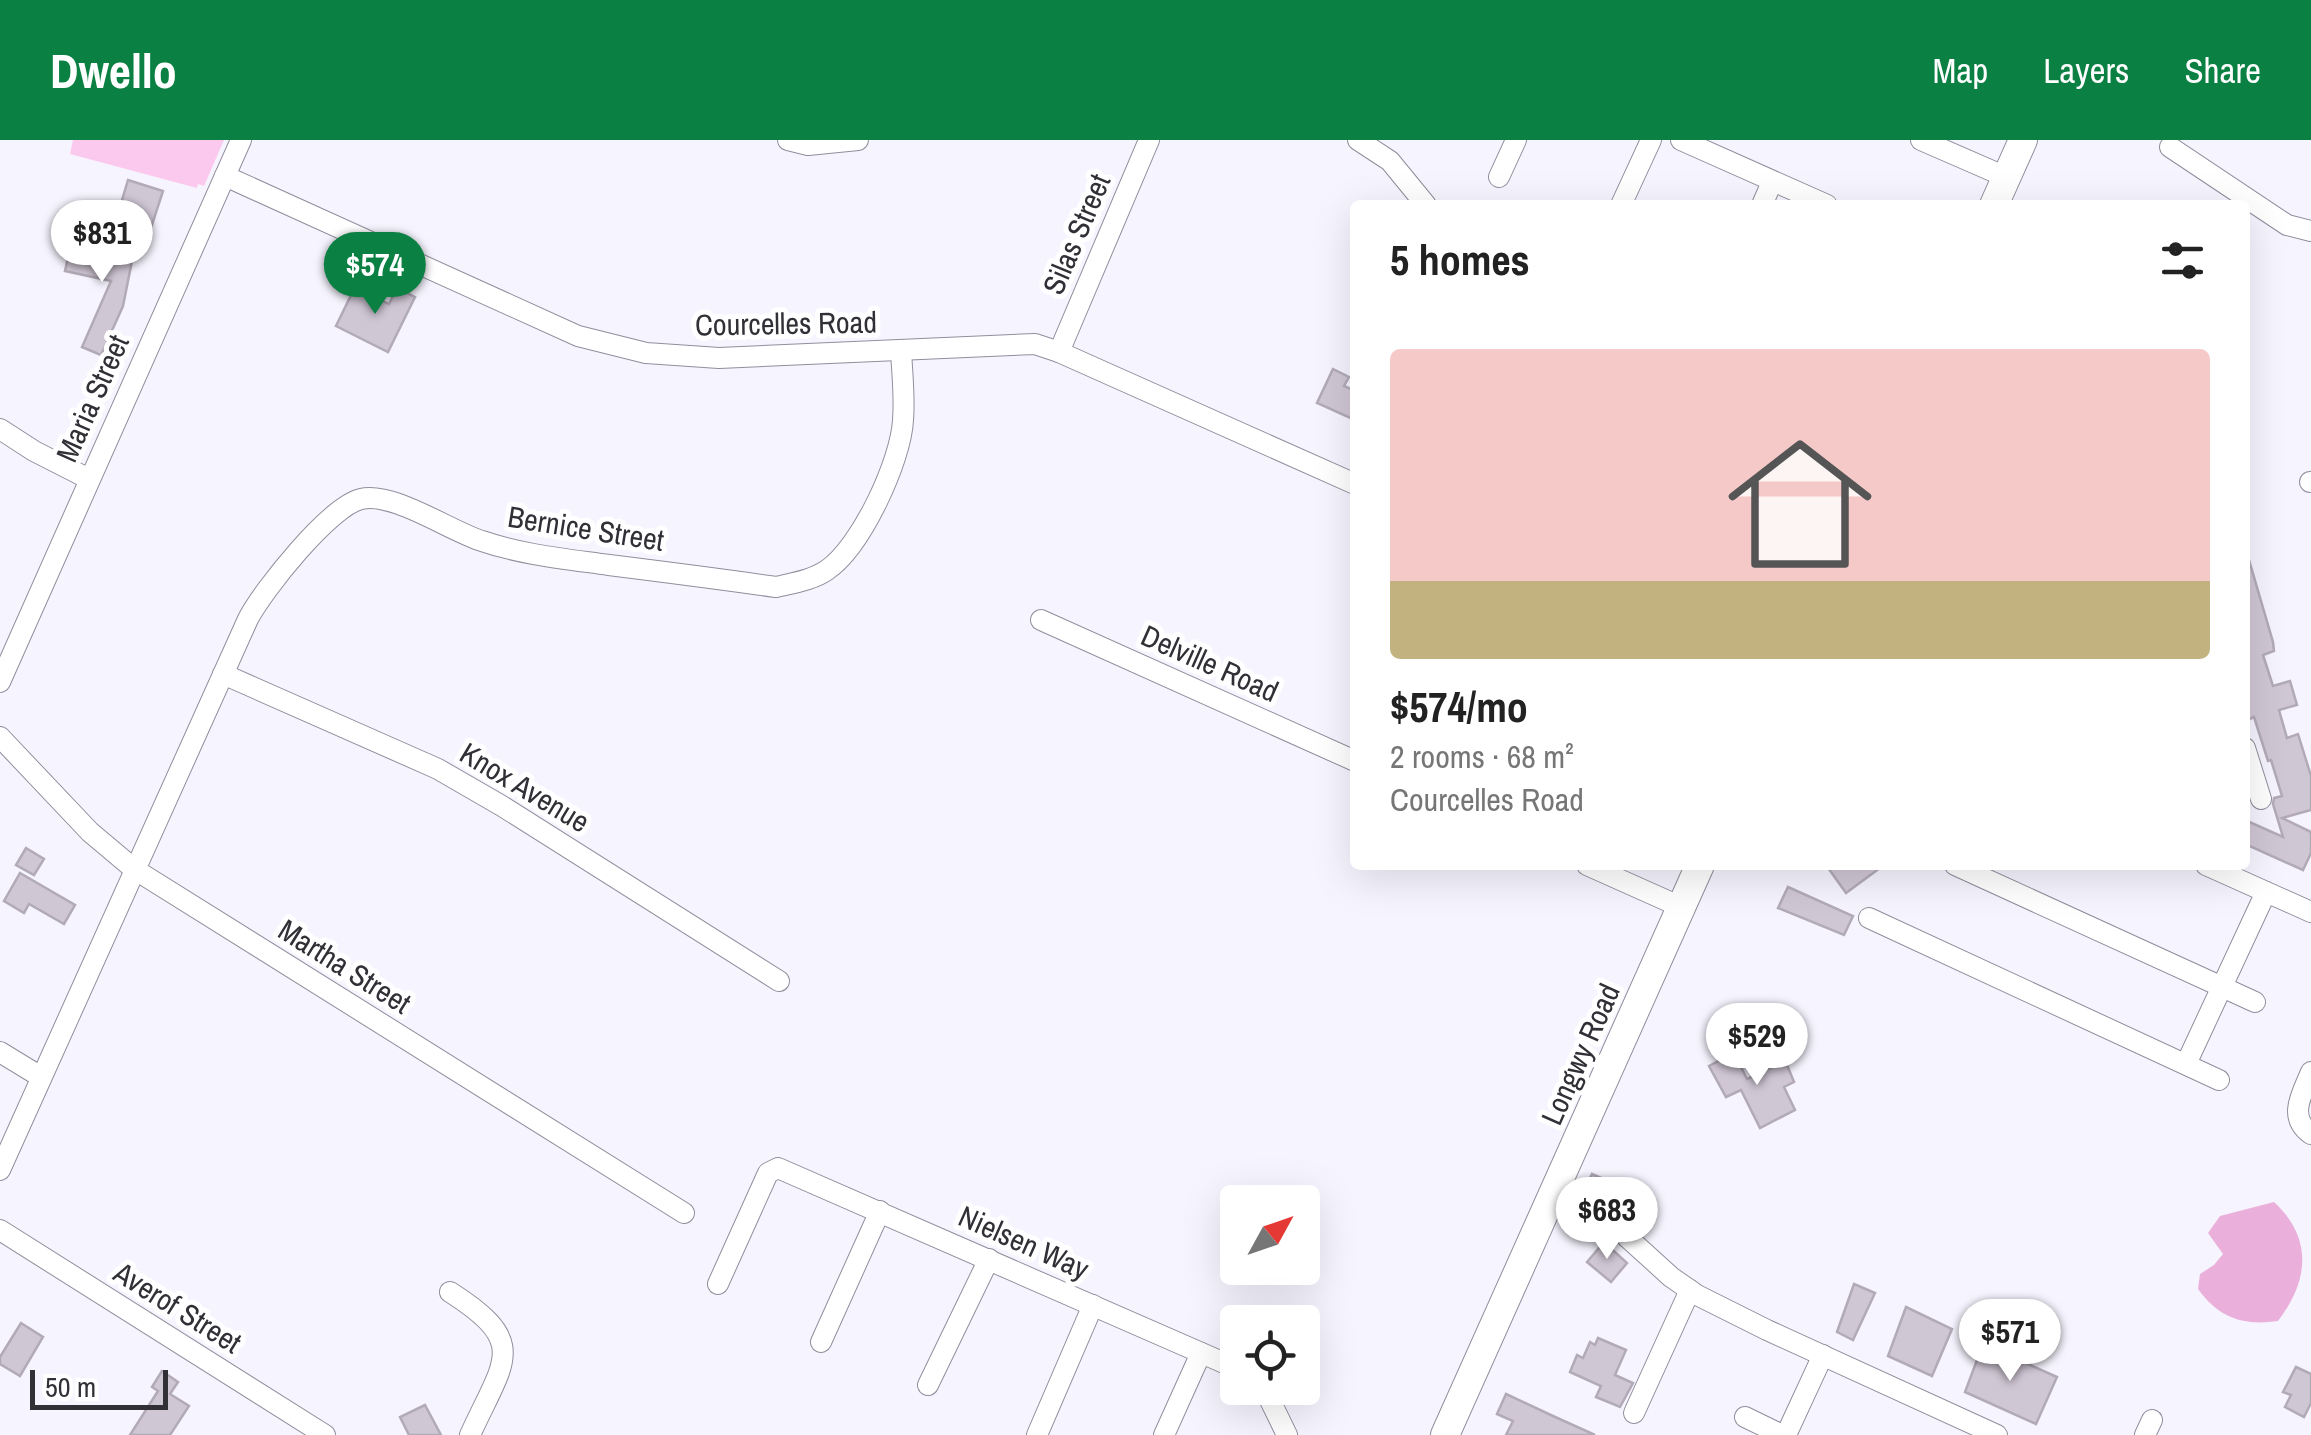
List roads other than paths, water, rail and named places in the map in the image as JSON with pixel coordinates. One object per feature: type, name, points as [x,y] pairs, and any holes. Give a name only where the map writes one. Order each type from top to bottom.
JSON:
[{"type":"street","name":"Maria Street","points":[[0,682],[241,140]]},
{"type":"street","points":[[788,140],[808,145],[858,140]]},
{"type":"street","name":"Silas Street","points":[[1059,352],[1149,140]]},
{"type":"street","points":[[1358,140],[1390,161],[1422,200]]},
{"type":"street","points":[[1499,177],[1516,140]]},
{"type":"street","points":[[1624,200],[1651,140]]},
{"type":"street","points":[[1681,140],[1815,200]]},
{"type":"street","points":[[1921,140],[2006,177]]},
{"type":"street","points":[[1996,200],[2023,140]]},
{"type":"street","points":[[2170,147],[2250,200]]},
{"type":"street","name":"Courcelles Road","points":[[225,176],[578,336],[609,345],[646,353],[719,358],[1035,344],[1350,482]]},
{"type":"street","points":[[1764,200],[1772,182]]},
{"type":"street","points":[[2250,200],[2287,225],[2311,232]]},
{"type":"street","name":"Bernice Street","points":[[0,1170],[258,599],[322,526],[345,506],[379,497],[480,541],[534,555],[776,586],[824,573],[844,556],[863,530],[901,438],[900,350]]},
{"type":"street","points":[[0,428],[34,451],[89,479]]},
{"type":"street","name":"Delville Road","points":[[1041,620],[1350,759]]},
{"type":"street","name":"Knox Avenue","points":[[223,674],[438,769],[779,981]]},
{"type":"street","name":"Martha Street","points":[[0,738],[90,832],[134,869],[684,1213]]},
{"type":"street","points":[[2250,764],[2261,799]]},
{"type":"street","points":[[1599,870],[1681,907]]},
{"type":"street","name":"Longwy Road","points":[[1446,1435],[1698,870]]},
{"type":"street","points":[[1966,870],[2255,1002]]},
{"type":"street","points":[[2217,870],[2311,912]]},
{"type":"street","points":[[2186,1064],[2266,892]]},
{"type":"street","points":[[1869,918],[2219,1080]]},
{"type":"street","points":[[0,1052],[41,1077]]},
{"type":"street","points":[[2311,1072],[2297,1106],[2299,1121],[2311,1134]]},
{"type":"street","name":"Nielsen Way","points":[[718,1284],[768,1173],[786,1170],[1220,1361]]},
{"type":"street","points":[[1557,1184],[1595,1208],[1690,1290],[1962,1428],[1997,1435]]},
{"type":"street","points":[[821,1342],[880,1211]]},
{"type":"street","name":"Averof Street","points":[[0,1230],[325,1435]]},
{"type":"street","points":[[928,1385],[989,1259]]},
{"type":"street","points":[[1634,1414],[1690,1290]]},
{"type":"street","points":[[450,1292],[491,1322],[504,1344],[498,1372],[470,1435]]},
{"type":"street","points":[[1037,1435],[1092,1305]]},
{"type":"street","points":[[1164,1435],[1200,1353]]},
{"type":"street","points":[[1745,1418],[1784,1435],[1822,1355]]},
{"type":"street","points":[[1272,1405],[1287,1435]]}]
